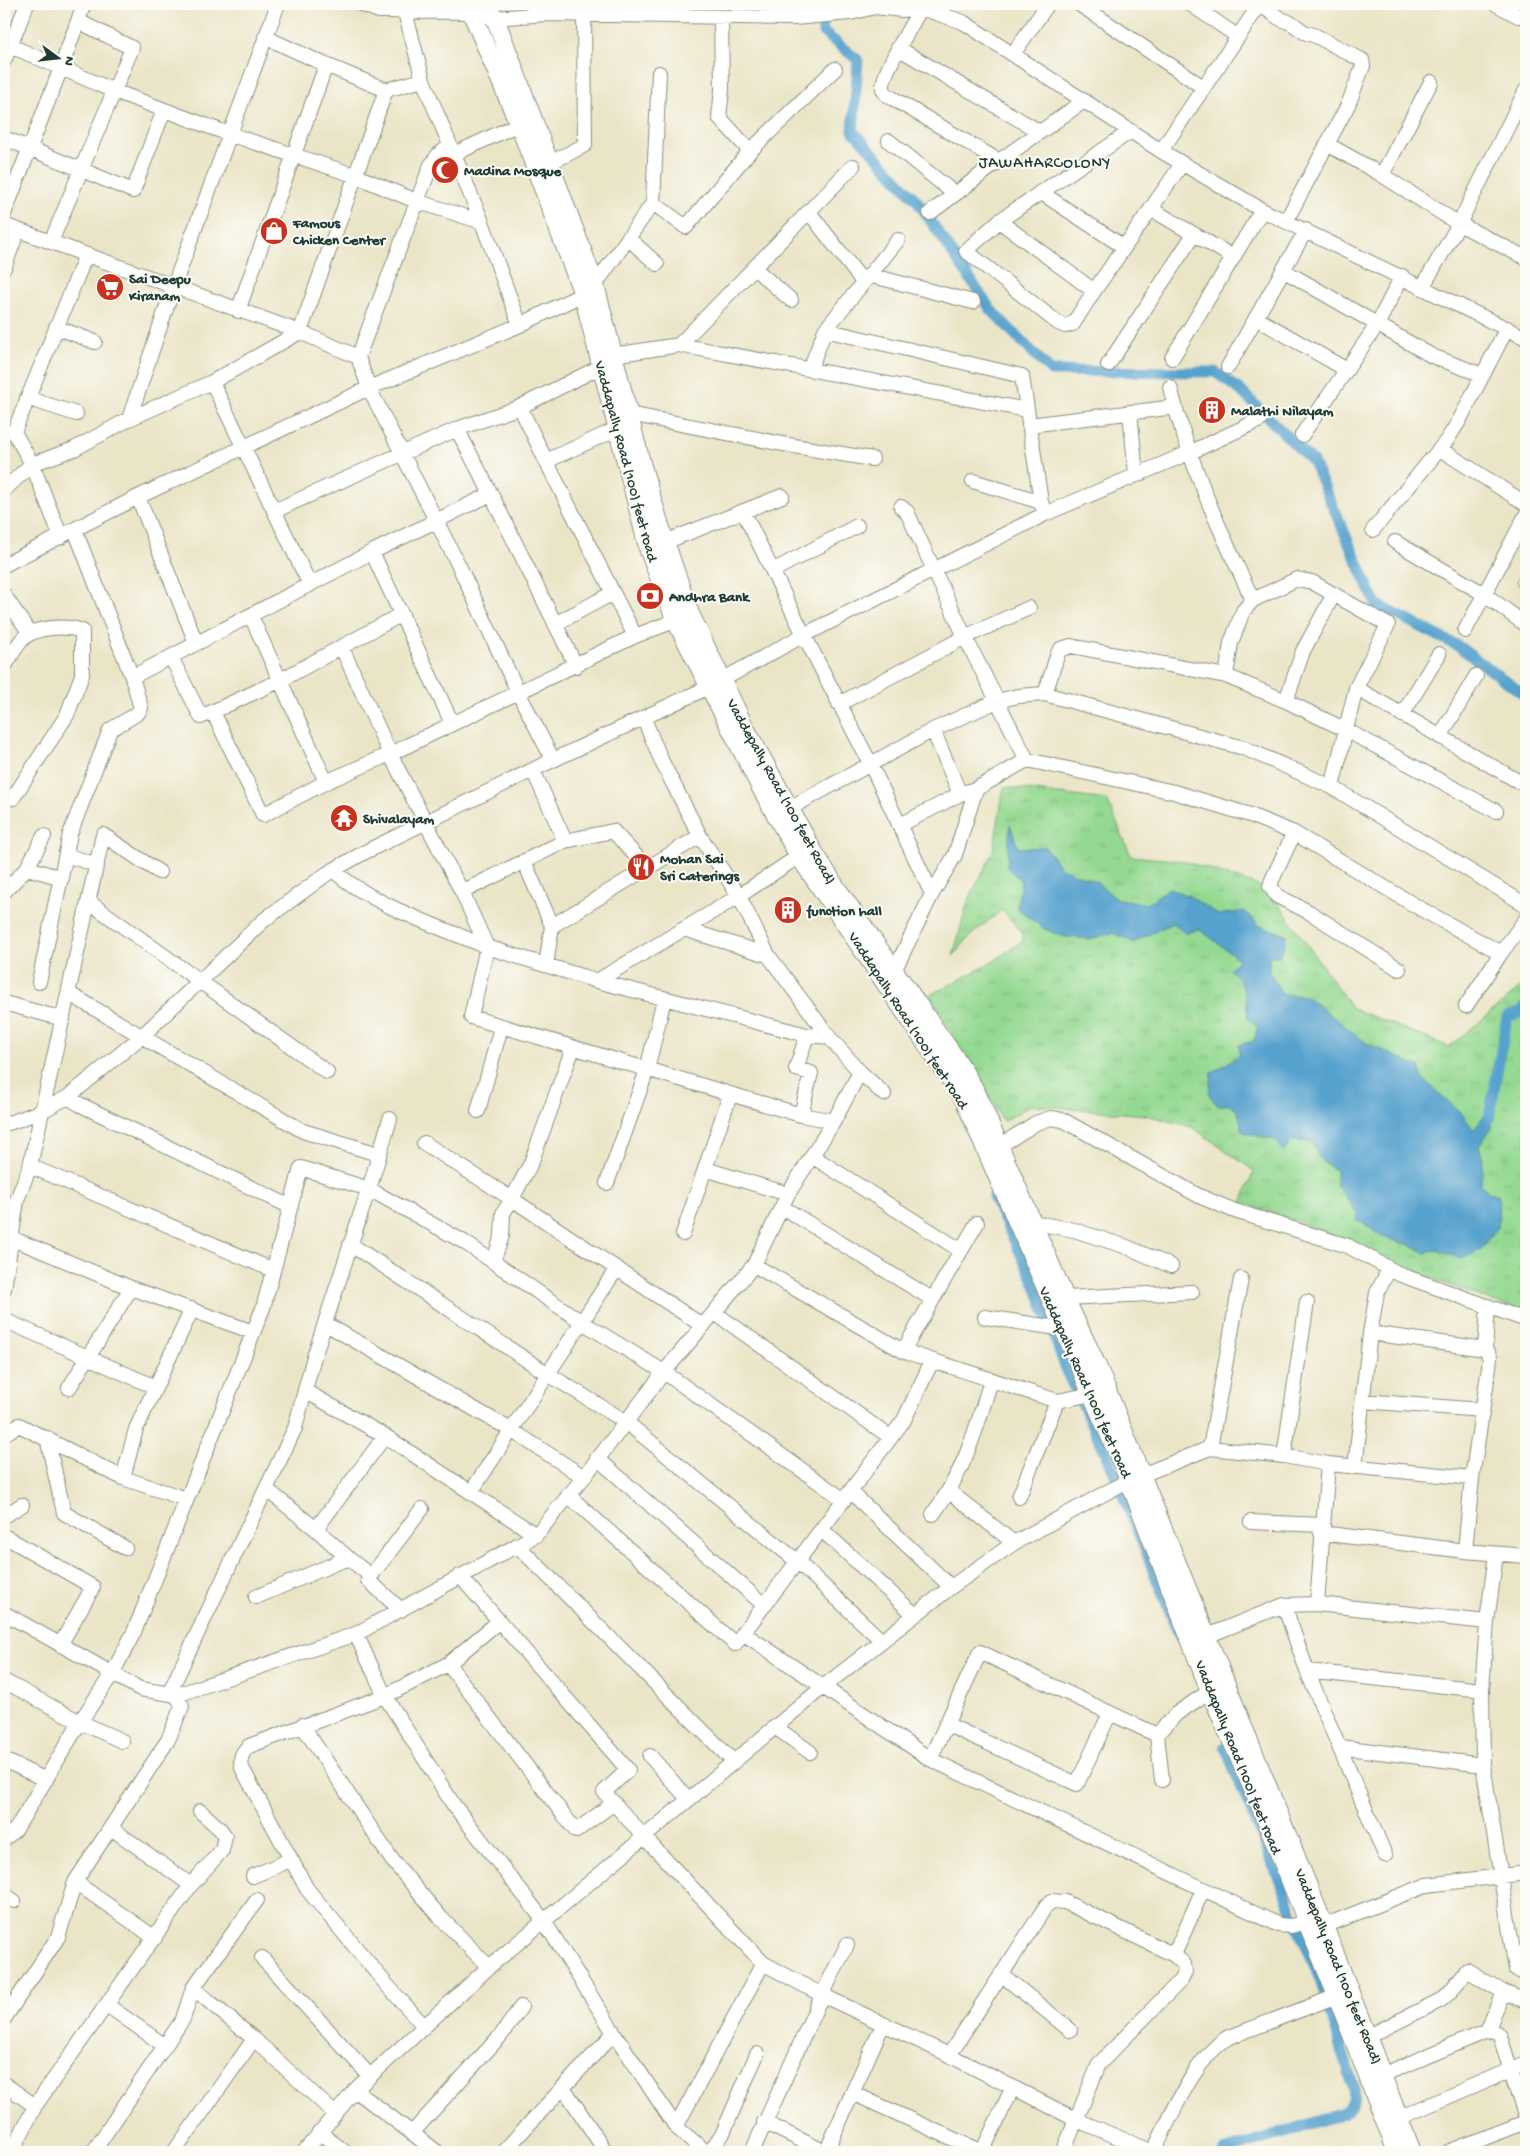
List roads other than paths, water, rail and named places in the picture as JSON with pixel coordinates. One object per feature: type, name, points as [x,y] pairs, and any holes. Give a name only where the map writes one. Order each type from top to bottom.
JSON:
[{"type":"main road","name":"Vaddapally Road (100) feet road","points":[[480,9],[519,124],[589,290],[607,360],[616,429],[649,551],[799,856],[964,1099],[1082,1396],[1127,1482],[1204,1694],[1259,1803],[1306,1926],[1329,1999],[1379,2082],[1393,2115],[1397,2152]]},
{"type":"main road","points":[[480,9],[550,162],[589,290]]},
{"type":"main road","points":[[607,360],[629,414],[634,439],[664,542],[683,618]]},
{"type":"main road","name":"Vaddepally Road (100 feet Road)","points":[[715,684],[837,889],[976,1092],[1064,1298],[1094,1361],[1127,1482],[1206,1636],[1306,1926],[1367,2037],[1379,2082]]},
{"type":"main road","points":[[1393,2115],[1412,2152]]},
{"type":"street","points":[[4,61],[7,44],[27,4]]},
{"type":"street","points":[[4,214],[84,4]]},
{"type":"street","points":[[129,419],[172,288],[278,4]]},
{"type":"street","points":[[360,4],[379,11],[405,12],[548,9],[584,15],[622,10],[721,17],[794,11],[850,13],[875,8],[921,8],[963,22],[1161,151],[1262,210],[1423,286],[1526,338]]},
{"type":"street","points":[[1013,54],[1048,4]]},
{"type":"street","points":[[1079,4],[1203,87]]},
{"type":"street","points":[[1190,4],[1237,36]]},
{"type":"street","points":[[1161,151],[1260,4],[1279,18],[1293,24],[1304,32],[1316,36],[1362,60],[1363,66],[1348,105],[1286,221]]},
{"type":"street","points":[[1496,4],[1518,16]]},
{"type":"street","points":[[921,8],[898,48],[882,86],[887,95],[999,161]]},
{"type":"street","points":[[405,12],[423,80],[482,222],[520,324]]},
{"type":"street","points":[[550,162],[585,145],[584,15]]},
{"type":"street","points":[[721,17],[722,90],[719,116],[750,151]]},
{"type":"street","points":[[51,242],[132,48],[78,22]]},
{"type":"street","points":[[265,37],[386,90],[423,80]]},
{"type":"street","points":[[7,44],[114,91],[164,110],[293,156],[354,175],[416,201],[482,222]]},
{"type":"street","points":[[898,48],[1040,132]]},
{"type":"street","points":[[238,311],[326,65]]},
{"type":"street","points":[[653,203],[686,227],[750,151],[835,69]]},
{"type":"street","points":[[4,565],[138,497],[369,388],[520,324],[589,290],[653,203],[659,72]]},
{"type":"street","points":[[1382,175],[1431,82]]},
{"type":"street","points":[[4,490],[32,464],[74,449],[129,419],[212,382],[300,332],[354,175],[386,90]]},
{"type":"street","points":[[1423,286],[1459,224],[1526,90]]},
{"type":"street","points":[[930,213],[1084,101]]},
{"type":"street","points":[[4,138],[133,191],[164,110]]},
{"type":"street","points":[[519,124],[433,160],[358,357],[369,388],[436,520],[518,692],[553,760]]},
{"type":"street","points":[[1131,131],[999,221],[966,251],[1058,323],[1065,326],[1073,324],[1182,164]]},
{"type":"street","points":[[889,141],[955,194]]},
{"type":"street","points":[[1327,144],[1382,175],[1459,224],[1526,258]]},
{"type":"street","points":[[679,345],[853,166]]},
{"type":"street","points":[[1040,192],[1124,247]]},
{"type":"street","points":[[1151,209],[1233,257]]},
{"type":"street","points":[[1172,358],[1262,210]]},
{"type":"street","points":[[809,212],[866,278],[973,302]]},
{"type":"street","points":[[999,221],[1094,291]]},
{"type":"street","points":[[4,225],[172,288],[300,332],[358,357]]},
{"type":"street","points":[[4,268],[18,230]]},
{"type":"street","points":[[1228,367],[1306,230]]},
{"type":"street","points":[[1108,365],[1194,234]]},
{"type":"street","points":[[628,238],[657,264]]},
{"type":"street","points":[[810,369],[825,330],[898,240]]},
{"type":"street","points":[[14,432],[86,255]]},
{"type":"street","points":[[754,268],[791,300]]},
{"type":"street","points":[[1283,270],[1432,356],[1482,375]]},
{"type":"street","points":[[1302,435],[1377,325],[1402,276]]},
{"type":"street","points":[[1256,318],[1347,370]]},
{"type":"street","points":[[56,327],[95,342]]},
{"type":"street","points":[[1373,530],[1440,449],[1459,421],[1507,328]]},
{"type":"street","points":[[825,330],[1022,376],[1043,508]]},
{"type":"street","points":[[274,511],[457,429],[520,407],[607,360],[679,345],[1027,410]]},
{"type":"street","points":[[212,382],[310,585]]},
{"type":"street","points":[[1170,387],[1175,407],[1210,502],[1253,600]]},
{"type":"street","points":[[28,398],[76,414]]},
{"type":"street","points":[[520,407],[634,636]]},
{"type":"street","points":[[1029,425],[1175,407]]},
{"type":"street","points":[[1130,412],[1136,475]]},
{"type":"street","points":[[629,414],[788,445],[872,459]]},
{"type":"street","points":[[4,1122],[9,1123],[42,1111],[68,1097],[142,1036],[264,920],[296,894],[365,852],[553,760],[644,719],[715,684],[1043,508],[1136,475],[1260,420]]},
{"type":"street","points":[[4,421],[14,432],[32,464],[61,537]]},
{"type":"street","points":[[457,429],[576,666]]},
{"type":"street","points":[[546,461],[616,429]]},
{"type":"street","points":[[1440,449],[1526,504]]},
{"type":"street","points":[[973,481],[1043,508]]},
{"type":"street","points":[[132,677],[372,552],[491,494]]},
{"type":"street","points":[[664,542],[782,496]]},
{"type":"street","points":[[138,497],[196,643]]},
{"type":"street","points":[[901,507],[907,512],[932,569],[1027,760]]},
{"type":"street","points":[[743,511],[870,763],[932,894]]},
{"type":"street","points":[[1465,631],[1526,515]]},
{"type":"street","points":[[774,570],[857,526]]},
{"type":"street","points":[[39,982],[70,834],[110,730],[140,711],[140,704],[132,677],[75,530]]},
{"type":"street","points":[[1395,542],[1484,594],[1526,625]]},
{"type":"street","points":[[372,552],[452,723]]},
{"type":"street","points":[[1226,676],[1231,643],[1243,611],[1253,600],[1297,579],[1312,582],[1388,625],[1356,688],[1332,788]]},
{"type":"street","points":[[555,624],[612,593]]},
{"type":"street","points":[[1286,701],[1303,651],[1334,594]]},
{"type":"street","points":[[4,595],[29,632]]},
{"type":"street","points":[[839,704],[965,637],[1029,608]]},
{"type":"street","points":[[171,657],[201,717],[279,681],[402,614]]},
{"type":"street","points":[[251,616],[326,782]]},
{"type":"street","points":[[213,712],[263,815],[326,782],[390,754],[452,723],[576,666],[634,636],[683,618]]},
{"type":"street","points":[[4,668],[20,642],[29,632],[36,629],[62,627],[82,631],[82,675],[67,715],[44,754],[13,798],[4,795]]},
{"type":"street","points":[[1045,694],[1058,653],[1061,649],[1071,646],[1226,676],[1286,701],[1346,730],[1496,811]]},
{"type":"street","points":[[342,648],[390,754],[462,892],[488,947],[471,1018],[730,1095],[801,1115],[834,1121]]},
{"type":"street","points":[[1402,715],[1439,654]]},
{"type":"street","points":[[1440,737],[1476,676]]},
{"type":"street","points":[[1356,688],[1523,784]]},
{"type":"street","points":[[790,808],[933,730],[997,701],[1018,696],[1045,694],[1239,746],[1332,788],[1526,905]]},
{"type":"street","points":[[644,719],[662,762],[700,836],[739,896],[768,955],[829,1038],[860,1072],[884,1094]]},
{"type":"street","points":[[933,730],[960,794]]},
{"type":"street","points":[[900,825],[960,794],[976,789],[1027,760],[1174,792],[1250,815],[1294,833],[1421,910],[1501,952]]},
{"type":"street","points":[[533,770],[565,841]]},
{"type":"street","points":[[894,970],[932,894],[955,855],[976,789]]},
{"type":"street","points":[[462,892],[565,841],[613,831],[647,868]]},
{"type":"street","points":[[1294,833],[1272,880],[1270,886],[1272,892],[1309,912],[1398,969]]},
{"type":"street","points":[[4,1289],[17,1200],[30,1166],[103,835],[159,872]]},
{"type":"street","points":[[4,892],[27,868],[44,836]]},
{"type":"street","points":[[552,926],[700,836]]},
{"type":"street","points":[[66,855],[97,865]]},
{"type":"street","points":[[597,981],[739,896],[799,856]]},
{"type":"street","points":[[524,861],[552,926],[546,965]]},
{"type":"street","points":[[27,868],[62,878]]},
{"type":"street","points":[[333,870],[344,880],[375,899],[488,947],[597,981],[664,999],[807,1035],[829,1038]]},
{"type":"street","points":[[89,902],[327,1072]]},
{"type":"street","points":[[1466,1006],[1501,952],[1526,919]]},
{"type":"street","points":[[684,929],[768,955]]},
{"type":"street","points":[[68,993],[303,1131],[378,1154]]},
{"type":"street","points":[[607,1183],[647,1070],[664,999]]},
{"type":"street","points":[[4,1003],[63,1019]]},
{"type":"street","points":[[478,1111],[501,1027]]},
{"type":"street","points":[[801,1115],[811,1073],[796,1069],[807,1035]]},
{"type":"street","points":[[493,1262],[502,1236],[504,1213],[531,1163],[573,1048]]},
{"type":"street","points":[[4,1613],[140,1689],[177,1695],[356,1634],[536,1534],[584,1476],[664,1372],[754,1266],[785,1200],[834,1121],[860,1072]]},
{"type":"street","points":[[682,1234],[730,1095]]},
{"type":"street","points":[[68,1097],[291,1207]]},
{"type":"street","points":[[998,1147],[1036,1123],[1051,1118],[1063,1120],[1199,1196],[1235,1211],[1348,1246],[1401,1275],[1526,1320]]},
{"type":"street","points":[[4,2019],[58,1937],[76,1882],[168,1740],[182,1706],[171,1688],[295,1428],[350,1244],[390,1119]]},
{"type":"street","points":[[424,1144],[512,1199],[703,1326]]},
{"type":"street","points":[[812,1156],[960,1250]]},
{"type":"street","points":[[30,1166],[274,1270]]},
{"type":"street","points":[[4,1839],[16,1829],[80,1722],[112,1674],[134,1632],[263,1308],[301,1168],[368,1189],[464,1242],[582,1322],[664,1372],[848,1496],[951,1587]]},
{"type":"street","points":[[705,1169],[785,1200],[932,1299]]},
{"type":"street","points":[[1031,1222],[1074,1230],[1127,1247],[1171,1266]]},
{"type":"street","points":[[903,1351],[977,1223]]},
{"type":"street","points":[[11,1238],[131,1288],[253,1332]]},
{"type":"street","points":[[350,1244],[548,1374],[626,1422],[798,1562],[882,1641]]},
{"type":"street","points":[[754,1266],[903,1351],[1057,1401],[1082,1396]]},
{"type":"street","points":[[471,1492],[617,1268]]},
{"type":"street","points":[[1355,1467],[1370,1333],[1377,1294],[1389,1269]]},
{"type":"street","points":[[1210,1448],[1241,1278]]},
{"type":"street","points":[[69,1388],[131,1288]]},
{"type":"street","points":[[1064,1298],[1192,1292]]},
{"type":"street","points":[[1284,1456],[1306,1302]]},
{"type":"street","points":[[1465,1551],[1472,1478],[1490,1357],[1485,1349],[1488,1306]]},
{"type":"street","points":[[123,1478],[136,1429],[192,1309]]},
{"type":"street","points":[[715,1313],[890,1437]]},
{"type":"street","points":[[985,1317],[1054,1328]]},
{"type":"street","points":[[4,1320],[156,1387]]},
{"type":"street","points":[[326,1324],[511,1430],[584,1476]]},
{"type":"street","points":[[1370,1333],[1485,1349]]},
{"type":"street","points":[[568,1495],[735,1644],[904,1420],[932,1361]]},
{"type":"street","points":[[933,1514],[950,1492],[971,1448],[991,1380]]},
{"type":"street","points":[[305,1391],[385,1436],[536,1534]]},
{"type":"street","points":[[1363,1400],[1482,1410]]},
{"type":"street","points":[[1019,1497],[1057,1401]]},
{"type":"street","points":[[4,1434],[19,1425],[123,1478],[186,1499]]},
{"type":"street","points":[[316,1529],[385,1436]]},
{"type":"street","points":[[47,1438],[64,1513],[125,1548]]},
{"type":"street","points":[[304,2152],[334,2113],[369,2075],[489,1967],[823,1687],[951,1587],[1014,1543],[1127,1482],[1210,1448],[1284,1456],[1328,1464],[1472,1478]]},
{"type":"street","points":[[597,1458],[764,1606]]},
{"type":"street","points":[[1316,1604],[1328,1464]]},
{"type":"street","points":[[266,1490],[316,1529],[370,1576]]},
{"type":"street","points":[[950,1492],[1014,1543]]},
{"type":"street","points":[[4,1516],[22,1505]]},
{"type":"street","points":[[401,1610],[368,1580],[422,1509]]},
{"type":"street","points":[[1251,1522],[1322,1529],[1465,1551],[1526,1556]]},
{"type":"street","points":[[822,1530],[915,1615]]},
{"type":"street","points":[[4,1536],[93,1587],[60,1645]]},
{"type":"street","points":[[517,1544],[734,1761]]},
{"type":"street","points":[[1496,1554],[1487,1622],[1482,1690],[1483,1765],[1516,1970],[1526,1973]]},
{"type":"street","points":[[256,1597],[348,1558]]},
{"type":"street","points":[[460,1576],[628,1770],[604,1792],[644,1837],[764,1963],[822,1995],[948,2054],[1077,2120],[1153,2152],[1192,2078],[1215,2046],[1227,2038],[1329,1999]]},
{"type":"street","points":[[1206,1636],[1284,1605],[1316,1604],[1487,1622]]},
{"type":"street","points":[[1284,1605],[1307,1672],[1385,1854]]},
{"type":"street","points":[[424,2026],[386,1984],[307,1889],[242,1768],[240,1759],[242,1752],[249,1746],[385,1696],[448,1664],[498,1622]]},
{"type":"street","points":[[743,1633],[930,1759],[1278,1925],[1306,1926],[1427,1885],[1526,1873]]},
{"type":"street","points":[[356,1634],[385,1696],[453,1804],[544,1921],[676,2127],[708,2152],[722,2135],[757,2054]]},
{"type":"street","points":[[930,1759],[980,1652],[1157,1735]]},
{"type":"street","points":[[448,1664],[576,1831],[614,1803]]},
{"type":"street","points":[[1307,1672],[1482,1690]]},
{"type":"street","points":[[4,1680],[80,1722],[122,1741]]},
{"type":"street","points":[[1162,1780],[1157,1735],[1176,1714],[1204,1694]]},
{"type":"street","points":[[946,1724],[1077,1784],[1110,1713]]},
{"type":"street","points":[[302,1725],[392,1860],[441,1918],[489,1967]]},
{"type":"street","points":[[775,1727],[810,1752]]},
{"type":"street","points":[[1340,1747],[1483,1765]]},
{"type":"street","points":[[650,1756],[688,1799]]},
{"type":"street","points":[[4,1760],[46,1780]]},
{"type":"street","points":[[12,2152],[35,2106],[192,1885],[222,1850],[225,1836],[200,1811]]},
{"type":"street","points":[[111,1828],[192,1885]]},
{"type":"street","points":[[253,1876],[290,1860]]},
{"type":"street","points":[[76,1882],[155,1938]]},
{"type":"street","points":[[1174,1956],[1203,1889]]},
{"type":"street","points":[[93,2152],[182,2020],[193,1988],[257,1900]]},
{"type":"street","points":[[948,2054],[1046,1906],[1052,1901],[1057,1900],[1174,1956],[1184,1964],[1185,1972],[1180,1981],[1099,2064],[1063,2152]]},
{"type":"street","points":[[752,2152],[822,1995],[847,1945]]},
{"type":"street","points":[[262,1958],[369,2075]]},
{"type":"street","points":[[676,2127],[764,1963]]},
{"type":"street","points":[[1367,2037],[1441,2000],[1450,1992],[1467,1970],[1503,1992],[1526,2001]]},
{"type":"street","points":[[1001,1974],[1070,2030]]},
{"type":"street","points":[[193,1988],[254,2040],[334,2113]]},
{"type":"street","points":[[1487,2031],[1503,1992]]},
{"type":"street","points":[[107,2005],[165,2046]]},
{"type":"street","points":[[412,2133],[502,2034],[521,2007]]},
{"type":"street","points":[[764,2122],[825,2152],[883,2024]]},
{"type":"street","points":[[1379,2082],[1487,2031],[1497,2033],[1500,2036],[1526,2118],[1448,2152]]},
{"type":"street","points":[[503,2152],[614,2033]]},
{"type":"street","points":[[174,2152],[254,2040]]},
{"type":"street","points":[[1393,2115],[1526,2063]]},
{"type":"street","points":[[4,2084],[35,2106]]},
{"type":"street","points":[[563,2087],[606,2152]]},
{"type":"street","points":[[852,2093],[982,2152],[1013,2088]]},
{"type":"street","points":[[355,2090],[437,2152]]},
{"type":"street","points":[[319,2132],[344,2152]]},
{"type":"street","points":[[513,2140],[521,2152]]},
{"type":"water","points":[[1010,824],[1018,848],[1045,847],[1061,868],[1097,882],[1115,898],[1147,904],[1169,888],[1191,897],[1218,915],[1244,911],[1260,926],[1287,935],[1280,956],[1269,956],[1269,971],[1282,994],[1306,996],[1368,1044],[1420,1067],[1422,1078],[1461,1113],[1474,1130],[1483,1117],[1489,1118],[1492,1127],[1479,1146],[1483,1159],[1481,1184],[1488,1192],[1499,1195],[1498,1227],[1480,1250],[1462,1259],[1437,1250],[1425,1253],[1410,1245],[1380,1235],[1365,1224],[1356,1221],[1357,1212],[1336,1184],[1336,1170],[1320,1158],[1315,1151],[1313,1141],[1292,1141],[1284,1151],[1275,1140],[1243,1132],[1237,1109],[1229,1104],[1218,1106],[1209,1095],[1212,1073],[1240,1055],[1239,1045],[1254,1041],[1258,1028],[1248,1017],[1246,998],[1240,980],[1229,969],[1239,959],[1199,929],[1185,933],[1172,923],[1134,942],[1112,933],[1090,939],[1065,937],[1044,929],[1017,908],[1021,881],[1007,867]]},
{"type":"waterway","points":[[821,4],[823,32],[858,60],[853,131],[917,201],[991,310],[1051,371],[1215,372],[1240,390],[1313,462],[1376,604],[1458,646],[1526,696]]},
{"type":"waterway","points":[[1489,1118],[1507,1017],[1521,1012],[1526,1006]]},
{"type":"waterway","points":[[993,1197],[1035,1283],[1068,1375],[1108,1458],[1180,1637]]},
{"type":"waterway","points":[[1224,2152],[1343,2113],[1352,2104],[1354,2093],[1321,1982],[1225,1747]]},
{"type":"place","name":"Madina Mosque","points":[[445,170]]},
{"type":"place","name":"Famous Chicken Center","points":[[274,231]]},
{"type":"place","name":"Sai Deepu Kiranam","points":[[110,287]]},
{"type":"place","name":"Malathi Nilayam","points":[[1212,410]]},
{"type":"place","name":"Andhra Bank","points":[[650,596]]},
{"type":"place","name":"Shivalayam","points":[[344,818]]},
{"type":"place","name":"Mohan Sai Sri Caterings","points":[[641,867]]},
{"type":"place","name":"function hall","points":[[788,910]]},
{"type":"district","name":"JAWAHARCOLONY","points":[[1045,161]]}]
